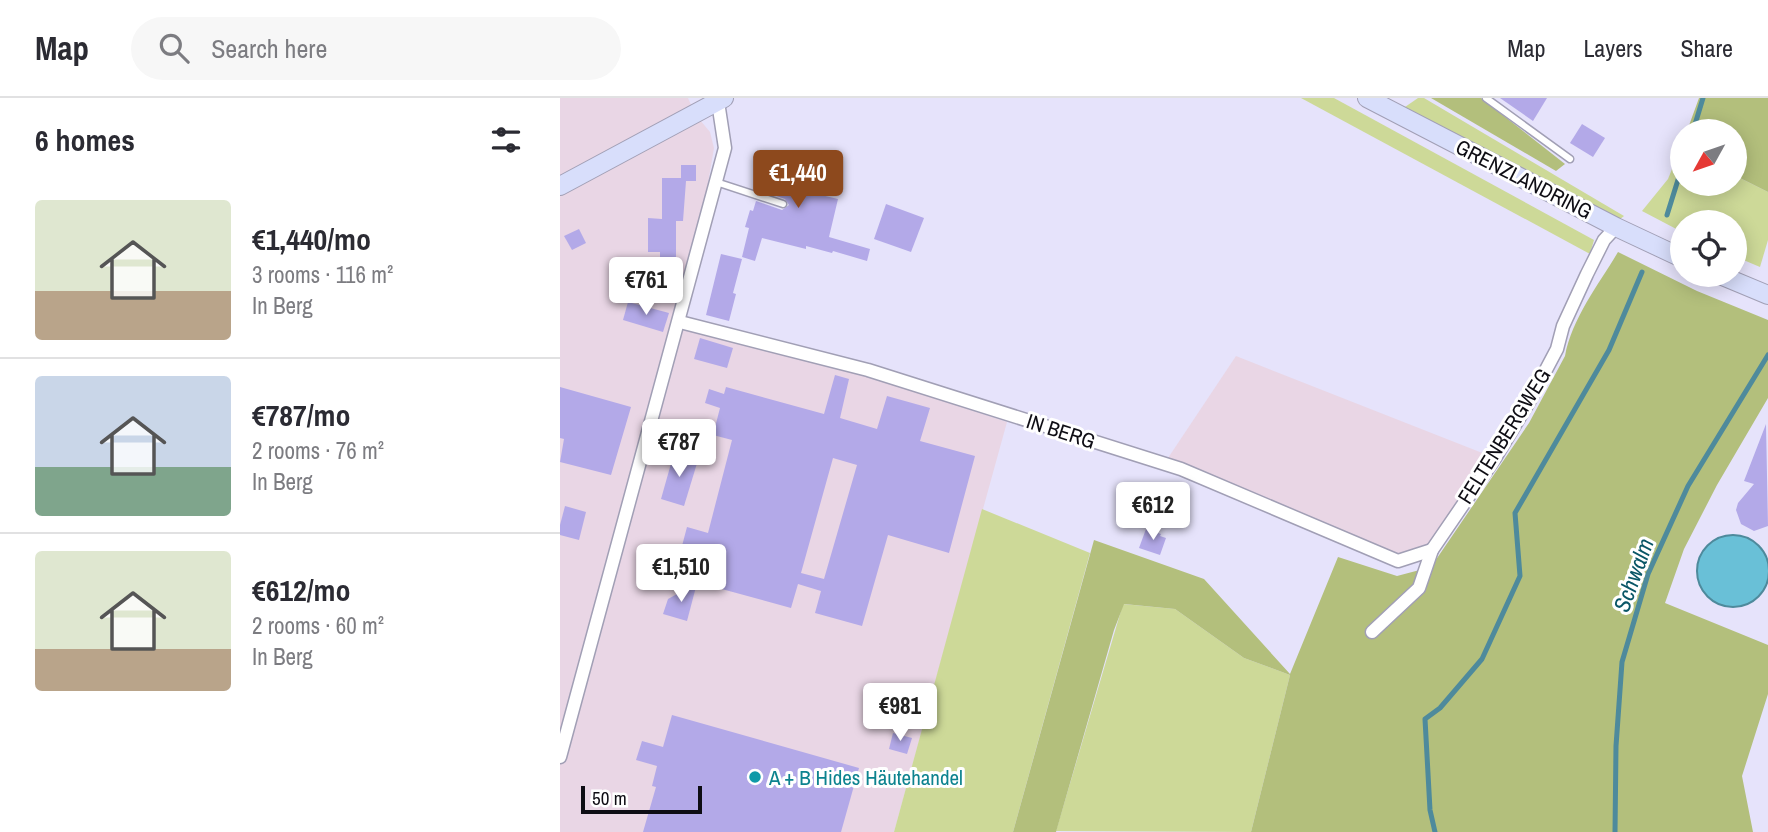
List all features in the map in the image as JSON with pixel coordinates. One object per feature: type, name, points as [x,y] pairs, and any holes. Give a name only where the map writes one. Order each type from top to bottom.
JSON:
[{"type":"main road","name":"GRENZLANDRING","points":[[1367,98],[1670,252]]},
{"type":"main road","points":[[560,186],[721,100]]},
{"type":"main road","points":[[1747,286],[1768,295]]},
{"type":"street","points":[[560,757],[725,148],[721,100]]},
{"type":"street","name":"FELTENBERGWEG","points":[[1372,632],[1419,588],[1432,550],[1530,400],[1557,349],[1563,326],[1587,274],[1604,240],[1616,226]]},
{"type":"street","name":"IN BERG","points":[[680,322],[868,370],[1181,469],[1398,561],[1432,550]]},
{"type":"lane","points":[[1486,98],[1570,159]]},
{"type":"lane","points":[[716,182],[783,204]]},
{"type":"shaded area","points":[[560,98],[688,98],[695,114],[710,132],[714,148],[707,189],[673,323],[878,379],[1007,422],[894,832],[560,832]]},
{"type":"shaded area","points":[[1236,356],[1490,456],[1430,547],[1397,558],[1166,461]]},
{"type":"green space","points":[[1301,98],[1334,98],[1594,240],[1590,254]]},
{"type":"green space","points":[[1418,98],[1424,98],[1624,216],[1619,220],[1405,107]]},
{"type":"green space","points":[[1431,98],[1481,98],[1565,164],[1556,171]]},
{"type":"green space","points":[[1699,98],[1768,98],[1768,192],[1747,182],[1747,119],[1691,119]]},
{"type":"green space","points":[[1670,174],[1670,196],[1747,196],[1747,182],[1768,192],[1768,240],[1760,267],[1747,262],[1747,210],[1670,210],[1670,226],[1642,211]]},
{"type":"green space","points":[[1618,252],[1670,278],[1670,287],[1689,287],[1768,320],[1768,398],[1717,485],[1684,549],[1665,603],[1768,645],[1768,694],[1742,776],[1753,832],[1251,832],[1290,675],[1244,658],[1175,609],[1124,604],[1114,630],[1056,832],[1013,832],[1094,540],[1204,579],[1290,674],[1338,557],[1397,576],[1431,567],[1529,423],[1565,356],[1574,328]]},
{"type":"green space","points":[[982,509],[1090,553],[1013,832],[894,832]]},
{"type":"green space","points":[[1123,604],[1175,609],[1244,658],[1290,675],[1251,832],[1056,831]]},
{"type":"water","points":[[1733,535],[1753,541],[1763,551],[1769,571],[1763,591],[1753,601],[1733,607],[1713,601],[1703,591],[1697,571],[1703,551],[1713,541]]},
{"type":"building","points":[[1500,98],[1547,98],[1533,121]]},
{"type":"building","points":[[1582,124],[1605,138],[1593,157],[1570,143]]},
{"type":"building","points":[[802,151],[830,159],[821,195],[838,199],[829,237],[870,249],[867,261],[833,251],[832,253],[806,246],[806,249],[762,238],[755,261],[742,257],[749,228],[745,227],[756,201],[782,210],[789,205],[785,199],[760,190],[771,157],[798,165]]},
{"type":"building","points":[[681,165],[696,165],[696,181],[686,181],[683,221],[676,221],[674,273],[660,273],[660,252],[648,252],[648,218],[662,219],[662,178],[681,178]]},
{"type":"building","points":[[886,204],[924,218],[911,252],[874,239]]},
{"type":"building","points":[[579,229],[586,243],[572,250],[564,236]]},
{"type":"building","points":[[721,254],[742,259],[729,321],[706,315]]},
{"type":"building","points":[[628,302],[669,313],[663,332],[623,320]]},
{"type":"building","points":[[700,338],[733,348],[727,368],[694,359]]},
{"type":"building","points":[[835,375],[849,379],[840,418],[877,429],[887,396],[930,408],[920,441],[975,456],[949,553],[888,535],[862,626],[815,613],[821,591],[798,584],[791,608],[674,576],[687,527],[708,533],[732,440],[713,435],[720,408],[705,403],[709,389],[724,394],[726,387],[824,414]],"holes":[[[833,458],[857,465],[824,579],[801,573]]]},
{"type":"building","points":[[560,387],[631,407],[611,475],[560,462],[564,439],[560,438]]},
{"type":"building","points":[[1766,424],[1768,526],[1754,531],[1741,524],[1736,510],[1738,503],[1754,484],[1744,481]]},
{"type":"building","points":[[674,453],[698,460],[684,506],[661,499]]},
{"type":"building","points":[[1130,493],[1156,502],[1149,523],[1123,514]]},
{"type":"building","points":[[565,506],[586,512],[579,540],[560,535]]},
{"type":"building","points":[[1146,529],[1166,538],[1160,555],[1139,548]]},
{"type":"building","points":[[697,583],[687,621],[663,614],[668,599]]},
{"type":"building","points":[[888,691],[903,695],[902,699],[912,702],[905,729],[879,722]]},
{"type":"building","name":"A + B Hides Häutehandel","points":[[672,715],[859,768],[841,832],[643,832],[656,787],[652,786],[657,766],[636,760],[642,741],[663,747]]},
{"type":"building","points":[[893,733],[912,738],[907,754],[889,749]]},
{"type":"waterway","points":[[1697,119],[1703,98]]},
{"type":"waterway","points":[[1667,215],[1673,196]]},
{"type":"waterway","points":[[1435,832],[1430,810],[1425,719],[1440,708],[1482,659],[1520,576],[1515,513],[1609,350],[1642,272]]},
{"type":"waterway","name":"Schwalm","points":[[1615,832],[1616,746],[1622,662],[1648,574],[1688,486],[1768,355]]},
{"type":"place","name":"A + B Hides Häutehandel","points":[[755,777]]}]
